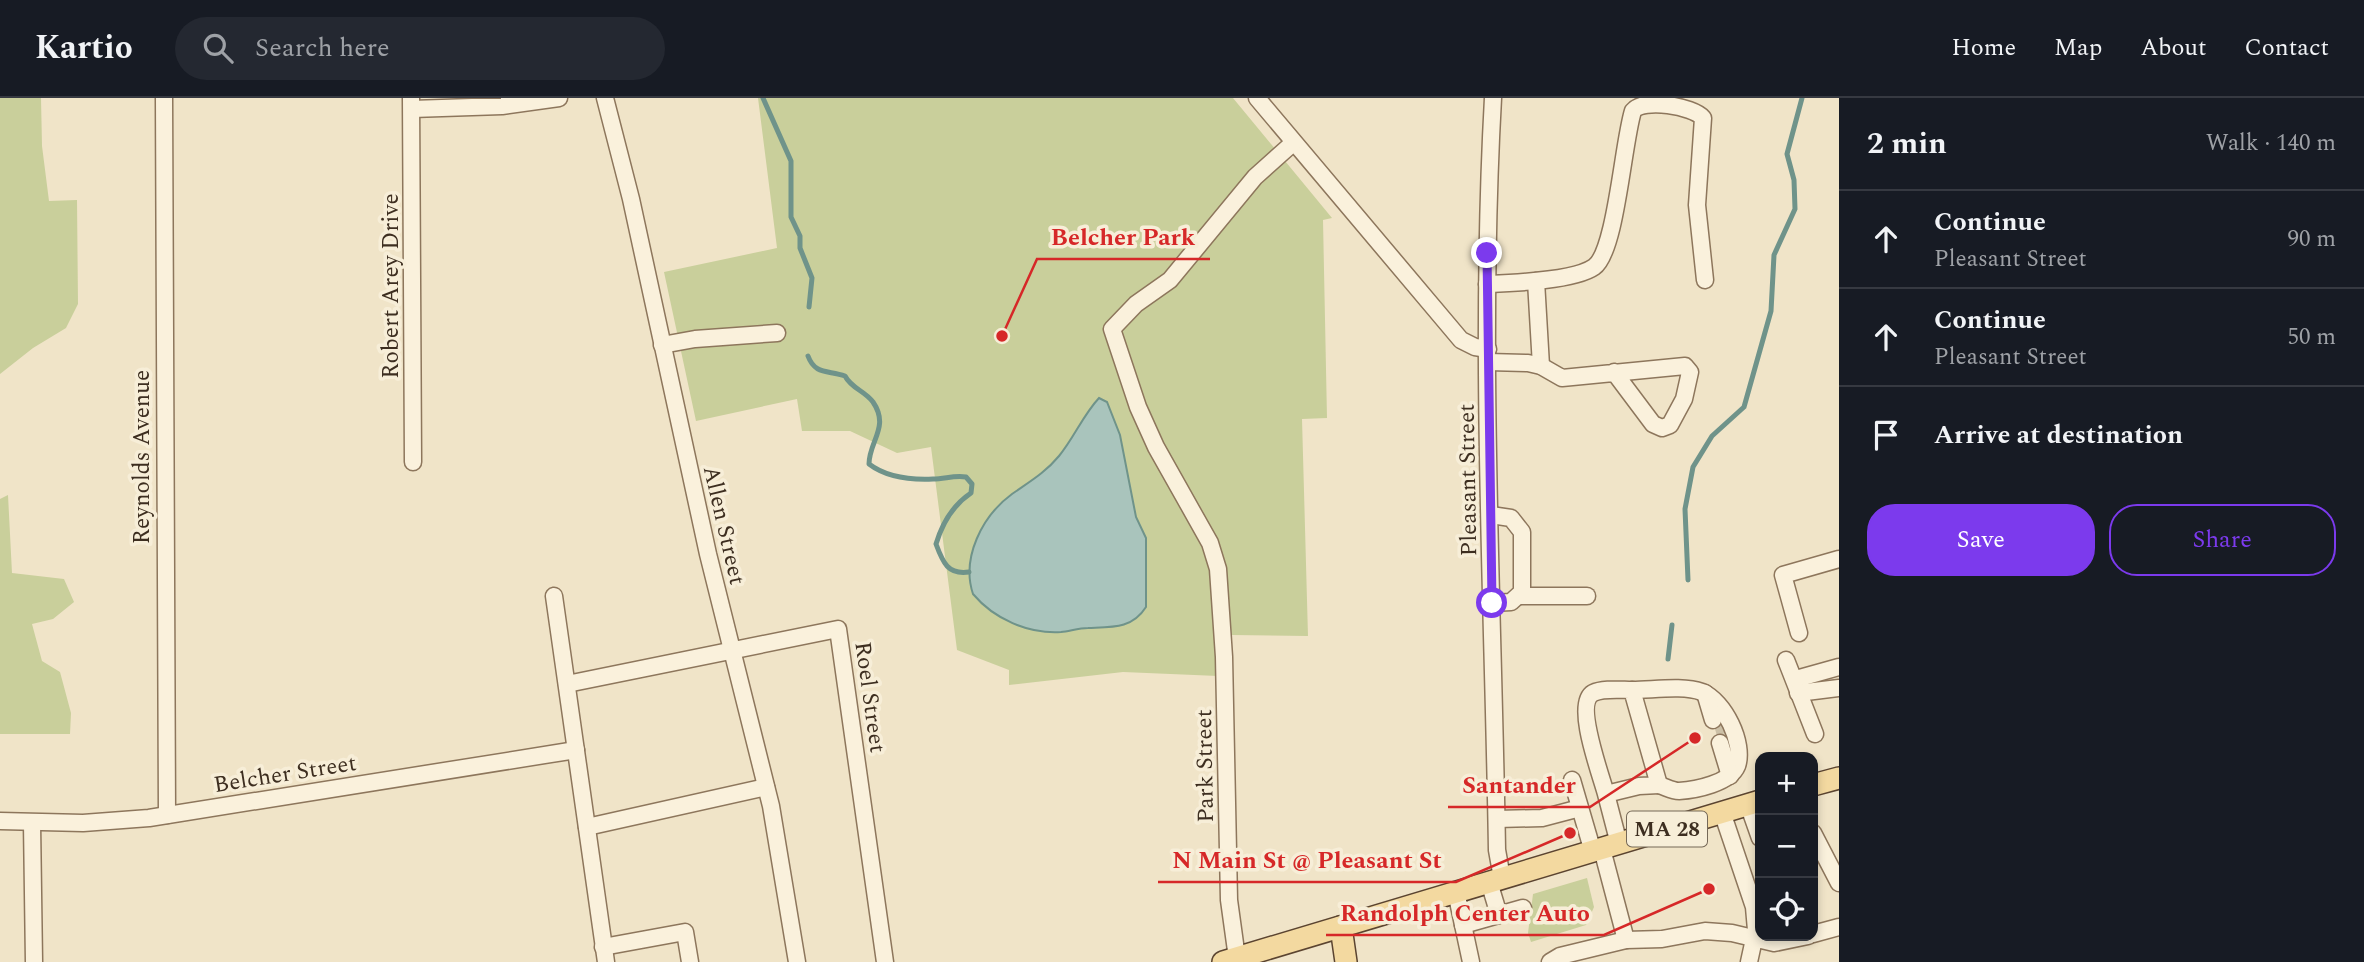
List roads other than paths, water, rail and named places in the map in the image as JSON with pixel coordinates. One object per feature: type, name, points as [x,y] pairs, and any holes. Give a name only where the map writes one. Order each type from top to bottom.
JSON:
[{"type":"main road","points":[[1818,784],[1839,778]]},
{"type":"main road","name":"MA 28","points":[[1230,960],[1263,956],[1341,927],[1754,802]]},
{"type":"main road","points":[[1341,927],[1346,962]]},
{"type":"street","name":"Reynolds Avenue","points":[[163,98],[167,815]]},
{"type":"street","name":"Robert Arey Drive","points":[[413,462],[412,104],[502,106],[559,98]]},
{"type":"street","name":"Allen Street","points":[[605,98],[731,650],[766,787],[797,962]]},
{"type":"street","points":[[1257,98],[1461,340],[1475,347],[1488,362],[1541,366],[1562,378],[1614,372],[1663,367],[1685,366],[1690,374],[1684,399],[1671,423],[1662,428],[1653,424],[1614,372]]},
{"type":"street","name":"Pleasant Street","points":[[1493,98],[1487,284],[1497,857],[1495,880],[1499,915]]},
{"type":"street","points":[[1487,284],[1536,281],[1585,272],[1603,257],[1631,117],[1636,107],[1647,103],[1694,111],[1703,118],[1697,205],[1705,280]]},
{"type":"street","name":"Park Street","points":[[1230,960],[1224,657],[1218,569],[1210,543],[1156,447],[1138,407],[1112,329],[1136,303],[1170,280],[1255,177],[1293,143]]},
{"type":"street","points":[[1536,281],[1541,366]]},
{"type":"street","points":[[662,345],[695,339],[778,333]]},
{"type":"street","points":[[1491,515],[1508,516],[1522,529],[1523,588],[1511,603],[1492,603]]},
{"type":"street","points":[[1799,633],[1783,575],[1839,559]]},
{"type":"street","points":[[554,596],[605,955],[685,932],[690,962]]},
{"type":"street","points":[[1519,596],[1587,596]]},
{"type":"street","name":"Roel Street","points":[[567,684],[838,629],[885,962]]},
{"type":"street","points":[[1786,660],[1815,734]]},
{"type":"street","points":[[1797,686],[1839,667]]},
{"type":"street","points":[[1797,686],[1839,688]]},
{"type":"street","points":[[1632,690],[1659,785]]},
{"type":"street","points":[[1626,940],[1605,848],[1606,794],[1586,718],[1585,704],[1597,692],[1632,690],[1690,690],[1710,697],[1728,715],[1738,752],[1732,772]]},
{"type":"street","points":[[1710,697],[1717,719]]},
{"type":"street","points":[[1724,742],[1732,772]]},
{"type":"street","name":"Belcher Street","points":[[0,821],[102,822],[167,815],[576,750]]},
{"type":"street","points":[[1606,794],[1644,785],[1659,785],[1681,791],[1732,772]]},
{"type":"street","points":[[1572,780],[1580,808],[1605,848]]},
{"type":"street","points":[[587,827],[766,787]]},
{"type":"street","points":[[1496,819],[1542,818],[1580,808]]},
{"type":"street","points":[[1722,812],[1753,900],[1754,940],[1749,962]]},
{"type":"street","points":[[32,822],[34,962]]},
{"type":"street","points":[[1818,843],[1839,883]]},
{"type":"street","points":[[1456,892],[1471,962]]},
{"type":"street","points":[[1462,926],[1523,908]]},
{"type":"street","points":[[1818,933],[1839,927]]},
{"type":"street","points":[[1550,962],[1560,956],[1626,940],[1662,939],[1714,931],[1754,940]]},
{"type":"street","points":[[1763,941],[1788,941]]},
{"type":"water","points":[[1099,398],[1107,402],[1120,435],[1136,517],[1146,538],[1146,607],[1128,623],[1113,627],[1049,632],[1012,623],[991,611],[973,594],[970,566],[977,539],[983,526],[1001,503],[1054,462]]},
{"type":"waterway","points":[[763,98],[791,161],[791,217],[800,236],[800,248],[812,278],[809,307]]},
{"type":"waterway","points":[[1688,580],[1685,509],[1693,467],[1712,436],[1744,407],[1771,311],[1774,255],[1795,209],[1794,180],[1787,154],[1802,98]]},
{"type":"waterway","points":[[808,356],[818,369],[845,376],[873,402],[880,419],[869,464],[899,477],[966,477],[972,484],[971,493],[949,516],[936,544],[947,566],[956,572],[969,572]]},
{"type":"waterway","points":[[1668,659],[1672,625]]},
{"type":"tunnel","points":[[1720,718],[1727,741]]},
{"type":"place","name":"Belcher Park","points":[[1002,336]]},
{"type":"place","name":"Santander","points":[[1695,738]]},
{"type":"place","name":"N Main St @ Pleasant St","points":[[1570,833]]},
{"type":"place","name":"Randolph Center Auto","points":[[1709,889]]}]
